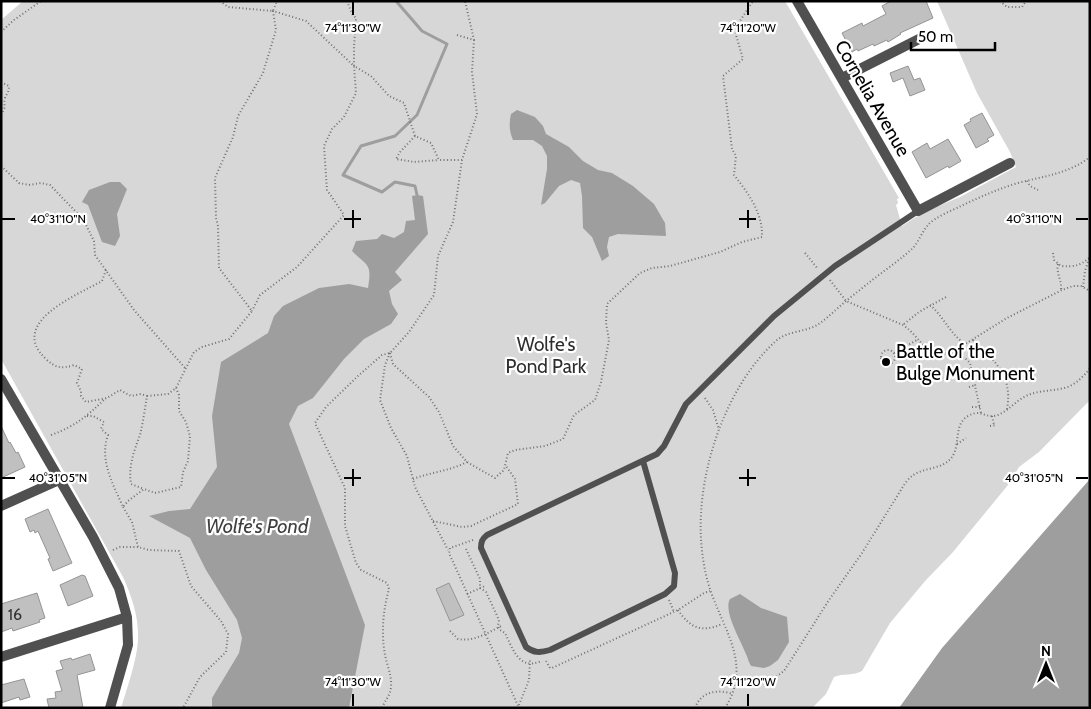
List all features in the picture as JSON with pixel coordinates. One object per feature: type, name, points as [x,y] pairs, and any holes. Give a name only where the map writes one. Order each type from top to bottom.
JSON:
[{"type":"street","name":"Cornelia Avenue","points":[[797,1],[918,211]]},
{"type":"street","points":[[842,78],[925,36]]},
{"type":"street","points":[[918,211],[1010,164]]},
{"type":"street","points":[[1,379],[94,537],[119,588],[128,617],[128,645],[110,708]]},
{"type":"street","points":[[1,506],[59,480]]},
{"type":"street","points":[[1,657],[128,617]]},
{"type":"lane","points":[[643,460],[675,573],[674,586],[666,594],[550,650],[543,652],[532,651],[526,647],[481,548],[483,538],[643,460],[657,454],[664,446],[686,404],[698,389],[774,316],[824,274],[918,211]]},
{"type":"path","points":[[1,32],[14,20],[41,1]]},
{"type":"path","points":[[220,1],[228,7],[273,11],[306,21],[354,66],[371,76],[389,96],[404,103],[415,136],[431,143],[439,160]]},
{"type":"path","points":[[252,311],[219,268],[215,178],[233,137],[238,116],[263,73],[276,30],[273,11],[277,1]]},
{"type":"path","points":[[51,435],[70,428],[120,390],[131,396],[141,394],[148,396],[168,394],[176,388],[194,352],[202,347],[228,339],[252,311],[260,295],[297,267],[344,215],[327,190],[324,146],[332,129],[344,117],[356,93],[354,66],[356,18],[352,14],[347,1]]},
{"type":"path","points":[[465,1],[474,40],[472,72],[477,114],[462,160],[453,222],[438,256],[434,295],[409,332],[390,353],[385,365],[380,400],[390,428],[407,456],[413,479],[448,550],[519,707]]},
{"type":"path","points":[[390,353],[393,364],[429,397],[439,412],[453,446],[467,462],[495,478],[506,466],[508,453],[515,450],[545,446],[563,439],[574,415],[595,400],[601,382],[609,340],[606,323],[607,304],[640,273],[652,268],[670,266],[720,252],[742,242],[762,237],[762,230],[752,199],[734,175],[736,156],[732,150],[723,76],[743,60],[736,35],[738,24],[754,1]]},
{"type":"path","points":[[1000,1],[1007,7],[1022,6],[1026,1]]},
{"type":"path","points":[[457,35],[474,40]]},
{"type":"path","points":[[1,82],[9,86],[9,92],[5,99],[6,107],[1,114]]},
{"type":"path","points":[[415,136],[396,159],[414,162],[462,160]]},
{"type":"path","points":[[725,708],[734,694],[736,659],[733,645],[710,591],[703,559],[700,517],[705,481],[719,430],[736,392],[749,371],[779,338],[818,324],[912,249],[929,224],[987,193],[1072,169],[1090,157]]},
{"type":"path","points":[[1,166],[19,183],[50,185],[64,198],[79,215],[81,224],[86,225],[94,241],[95,255],[134,310],[186,369]]},
{"type":"path","points":[[1027,181],[1030,186],[1038,190]]},
{"type":"path","points":[[1053,252],[1054,260],[1061,266],[1076,266],[1082,264],[1089,257]]},
{"type":"path","points":[[805,253],[819,269]]},
{"type":"path","points":[[1083,287],[1089,257]]},
{"type":"path","points":[[1058,264],[1061,290]]},
{"type":"path","points":[[106,270],[102,281],[67,299],[44,316],[36,327],[34,338],[37,348],[54,366],[65,368],[74,366],[82,369],[77,383],[83,400],[92,401],[107,398]]},
{"type":"path","points":[[824,274],[846,301],[903,325],[922,346],[965,358],[970,363],[972,369],[980,413]]},
{"type":"path","points":[[949,354],[1007,318],[1061,290],[1073,286],[1083,287],[1090,291]]},
{"type":"path","points":[[903,325],[946,297]]},
{"type":"path","points":[[930,306],[942,317],[953,334],[965,344]]},
{"type":"path","points":[[894,353],[917,340]]},
{"type":"path","points":[[972,340],[995,363],[1006,380],[1009,398],[1007,408]]},
{"type":"path","points":[[888,350],[894,353],[894,362],[888,364],[882,362],[881,355],[885,351],[888,350]]},
{"type":"path","points":[[382,708],[390,692],[391,685],[383,631],[384,606],[389,589],[387,583],[361,570],[356,563],[345,526],[345,488],[315,423],[326,407],[358,376],[382,355],[390,353]]},
{"type":"path","points":[[736,684],[763,683],[770,681],[784,671],[829,600],[862,553],[904,484],[911,476],[950,460],[955,451],[961,423],[968,416],[980,413],[992,416],[1000,414],[1026,396],[1039,391],[1070,386],[1090,368]]},
{"type":"path","points":[[966,370],[972,369]]},
{"type":"path","points":[[969,386],[976,385]]},
{"type":"path","points":[[148,396],[129,474],[131,484],[156,493],[182,487],[183,472],[188,461],[190,436],[186,422],[179,411],[179,396],[176,388]]},
{"type":"path","points":[[705,397],[713,410],[719,430]]},
{"type":"path","points":[[972,407],[980,407]]},
{"type":"path","points":[[87,416],[94,416],[104,422],[101,429],[108,435],[105,444],[105,462],[109,477],[123,508],[132,522],[138,547]]},
{"type":"path","points":[[990,426],[995,425],[992,416]]},
{"type":"path","points":[[957,444],[966,438]]},
{"type":"path","points":[[413,479],[430,472],[455,468],[467,462]]},
{"type":"path","points":[[433,520],[462,527],[471,526],[518,504],[515,479],[506,466]]},
{"type":"path","points":[[123,508],[128,501],[144,489]]},
{"type":"path","points":[[448,550],[464,542],[483,538]]},
{"type":"path","points":[[114,550],[120,547],[138,547],[149,550],[180,550],[191,586],[221,621],[228,634],[226,652],[200,677],[183,708]]},
{"type":"path","points":[[466,549],[480,579],[480,588]]},
{"type":"path","points":[[468,594],[485,586]]},
{"type":"path","points":[[480,588],[486,592],[499,621],[498,627]]},
{"type":"path","points":[[498,627],[505,633],[516,656],[530,664],[544,660],[552,668],[674,612],[710,591]]},
{"type":"path","points":[[668,600],[674,612]]},
{"type":"path","points":[[678,610],[687,622],[699,628],[711,628],[723,623]]},
{"type":"path","points":[[450,631],[455,638],[463,640],[486,634],[503,625]]},
{"type":"path","points":[[519,707],[528,680],[530,660]]},
{"type":"path","points":[[695,708],[699,700],[718,690],[734,694]]},
{"type":"green space","name":"Wolfe's Pond Park","points":[[23,1],[785,1],[899,198],[896,205],[902,226],[924,212],[960,197],[1016,167],[1010,152],[977,93],[937,1],[1090,1],[1090,400],[1039,452],[1019,467],[1008,485],[953,552],[926,580],[890,623],[862,671],[834,677],[826,694],[812,708],[121,708],[136,656],[138,640],[136,616],[132,600],[123,577],[1,359],[1,20]]},
{"type":"water","points":[[517,110],[535,117],[543,126],[546,134],[569,147],[583,161],[598,170],[612,173],[633,186],[654,204],[665,223],[666,236],[618,234],[609,237],[607,247],[609,256],[602,261],[592,237],[583,228],[580,183],[571,180],[559,186],[545,203],[541,205],[547,169],[547,156],[542,146],[533,140],[513,140],[510,121],[511,114]]},
{"type":"water","points":[[110,182],[120,182],[127,189],[117,214],[120,236],[115,246],[102,242],[88,205],[82,202],[89,190]]},
{"type":"water","name":"Wolfe's Pond","points":[[412,196],[423,196],[428,234],[395,272],[402,280],[389,291],[392,304],[398,314],[391,324],[364,339],[344,359],[313,398],[298,406],[289,424],[365,625],[349,708],[212,708],[212,698],[239,653],[242,638],[237,620],[206,570],[190,538],[149,516],[169,511],[190,509],[217,467],[212,416],[221,362],[268,333],[274,316],[283,306],[319,288],[349,284],[368,288],[368,266],[352,251],[356,241],[377,239],[382,234],[394,238],[404,232],[406,221],[415,220]]},
{"type":"water","points":[[1090,479],[1090,708],[899,708],[942,648]]},
{"type":"water","points":[[740,594],[761,608],[787,617],[789,642],[778,660],[770,666],[764,668],[751,666],[731,621],[728,605],[730,599]]},
{"type":"building","points":[[891,1],[926,1],[933,18],[900,33],[888,42],[887,40],[852,52],[842,33],[862,23],[863,26],[886,14],[882,6]]},
{"type":"building","points":[[908,66],[914,80],[920,78],[925,90],[910,96],[903,78],[893,82],[890,73]]},
{"type":"building","points":[[982,113],[994,135],[987,139],[989,141],[976,148],[964,125],[971,121],[970,119]]},
{"type":"building","points":[[948,139],[961,161],[926,178],[912,152],[927,143],[930,149]]},
{"type":"building","points":[[1,426],[9,443],[16,453],[18,452],[25,467],[1,478]]},
{"type":"building","points":[[48,509],[72,563],[53,571],[48,559],[50,558],[38,531],[35,533],[34,530],[30,532],[25,519]]},
{"type":"building","points":[[82,575],[85,576],[93,596],[68,606],[60,585]]},
{"type":"building","points":[[449,583],[464,615],[450,621],[436,589]]},
{"type":"building","points":[[37,593],[45,618],[39,620],[40,622],[13,631],[12,628],[1,632],[1,604]]},
{"type":"building","points":[[90,654],[95,670],[77,675],[83,708],[49,708],[47,699],[56,698],[55,692],[62,691],[56,671],[63,669],[60,661],[71,658],[72,660]]},
{"type":"building","points":[[24,679],[30,697],[20,700],[19,697],[1,703],[1,685]]},
{"type":"waterway","points":[[396,1],[422,31],[447,44],[417,115],[395,136],[361,146],[343,175],[382,192],[395,182],[415,186],[417,195]]},
{"type":"place","name":"Battle of the Bulge Monument","points":[[886,362]]}]
